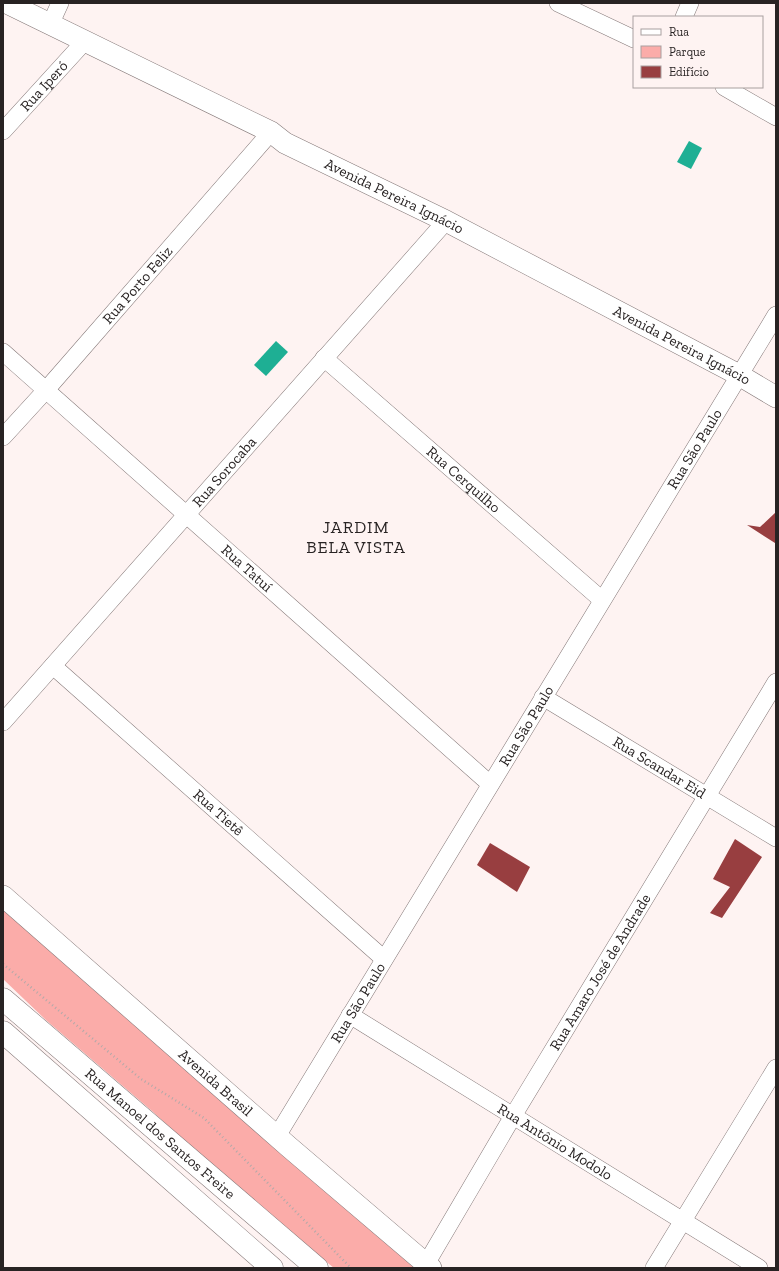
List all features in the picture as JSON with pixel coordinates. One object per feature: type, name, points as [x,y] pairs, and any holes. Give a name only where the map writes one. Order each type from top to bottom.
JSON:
[{"type":"main road","name":"Rua Manoel dos Santos Freire","points":[[3,999],[317,1268]]},
{"type":"main road","name":"Rua Manoel dos Santos Freire","points":[[3,1032],[272,1268]]},
{"type":"street","name":"Avenida Pereira Ignácio","points":[[7,3],[272,132],[285,143],[446,221],[739,375],[776,397]]},
{"type":"street","points":[[50,25],[60,3]]},
{"type":"street","points":[[558,3],[633,39]]},
{"type":"street","points":[[684,16],[690,3]]},
{"type":"street","name":"Rua Iperó","points":[[3,131],[85,41]]},
{"type":"street","points":[[726,88],[776,117]]},
{"type":"street","name":"Rua Porto Feliz","points":[[3,437],[272,132]]},
{"type":"street","name":"Rua Sorocaba","points":[[3,722],[446,221]]},
{"type":"street","name":"Rua São Paulo","points":[[277,1136],[776,314]]},
{"type":"street","name":"Rua Tatuí","points":[[3,352],[490,784]]},
{"type":"street","name":"Rua Cerquilho","points":[[324,358],[602,600]]},
{"type":"street","name":"Rua Tietê","points":[[53,666],[384,958]]},
{"type":"street","name":"Rua Amaro José de Andrade","points":[[428,1266],[513,1116],[776,682]]},
{"type":"street","name":"Rua Scandar Eid","points":[[543,697],[776,838]]},
{"type":"street","name":"Avenida Brasil","points":[[3,896],[428,1266]]},
{"type":"street","name":"Rua Antônio Modolo","points":[[350,1015],[759,1268]]},
{"type":"street","points":[[654,1268],[776,1068]]},
{"type":"path","points":[[3,964],[141,1079],[204,1118],[351,1268]]},
{"type":"green space","points":[[3,907],[426,1268],[334,1268],[282,1226],[152,1111],[47,1021],[3,979]]},
{"type":"shaded area","points":[[689,141],[702,148],[691,169],[677,162]]},
{"type":"shaded area","points":[[276,341],[288,352],[266,376],[254,365]]},
{"type":"building","points":[[776,512],[775,543],[747,525],[760,527]]},
{"type":"building","points":[[735,839],[762,857],[722,918],[710,913],[730,887],[713,879]]},
{"type":"building","points":[[490,843],[530,867],[517,892],[477,865]]},
{"type":"district","name":"JARDIM BELA VISTA","points":[[356,537]]}]
